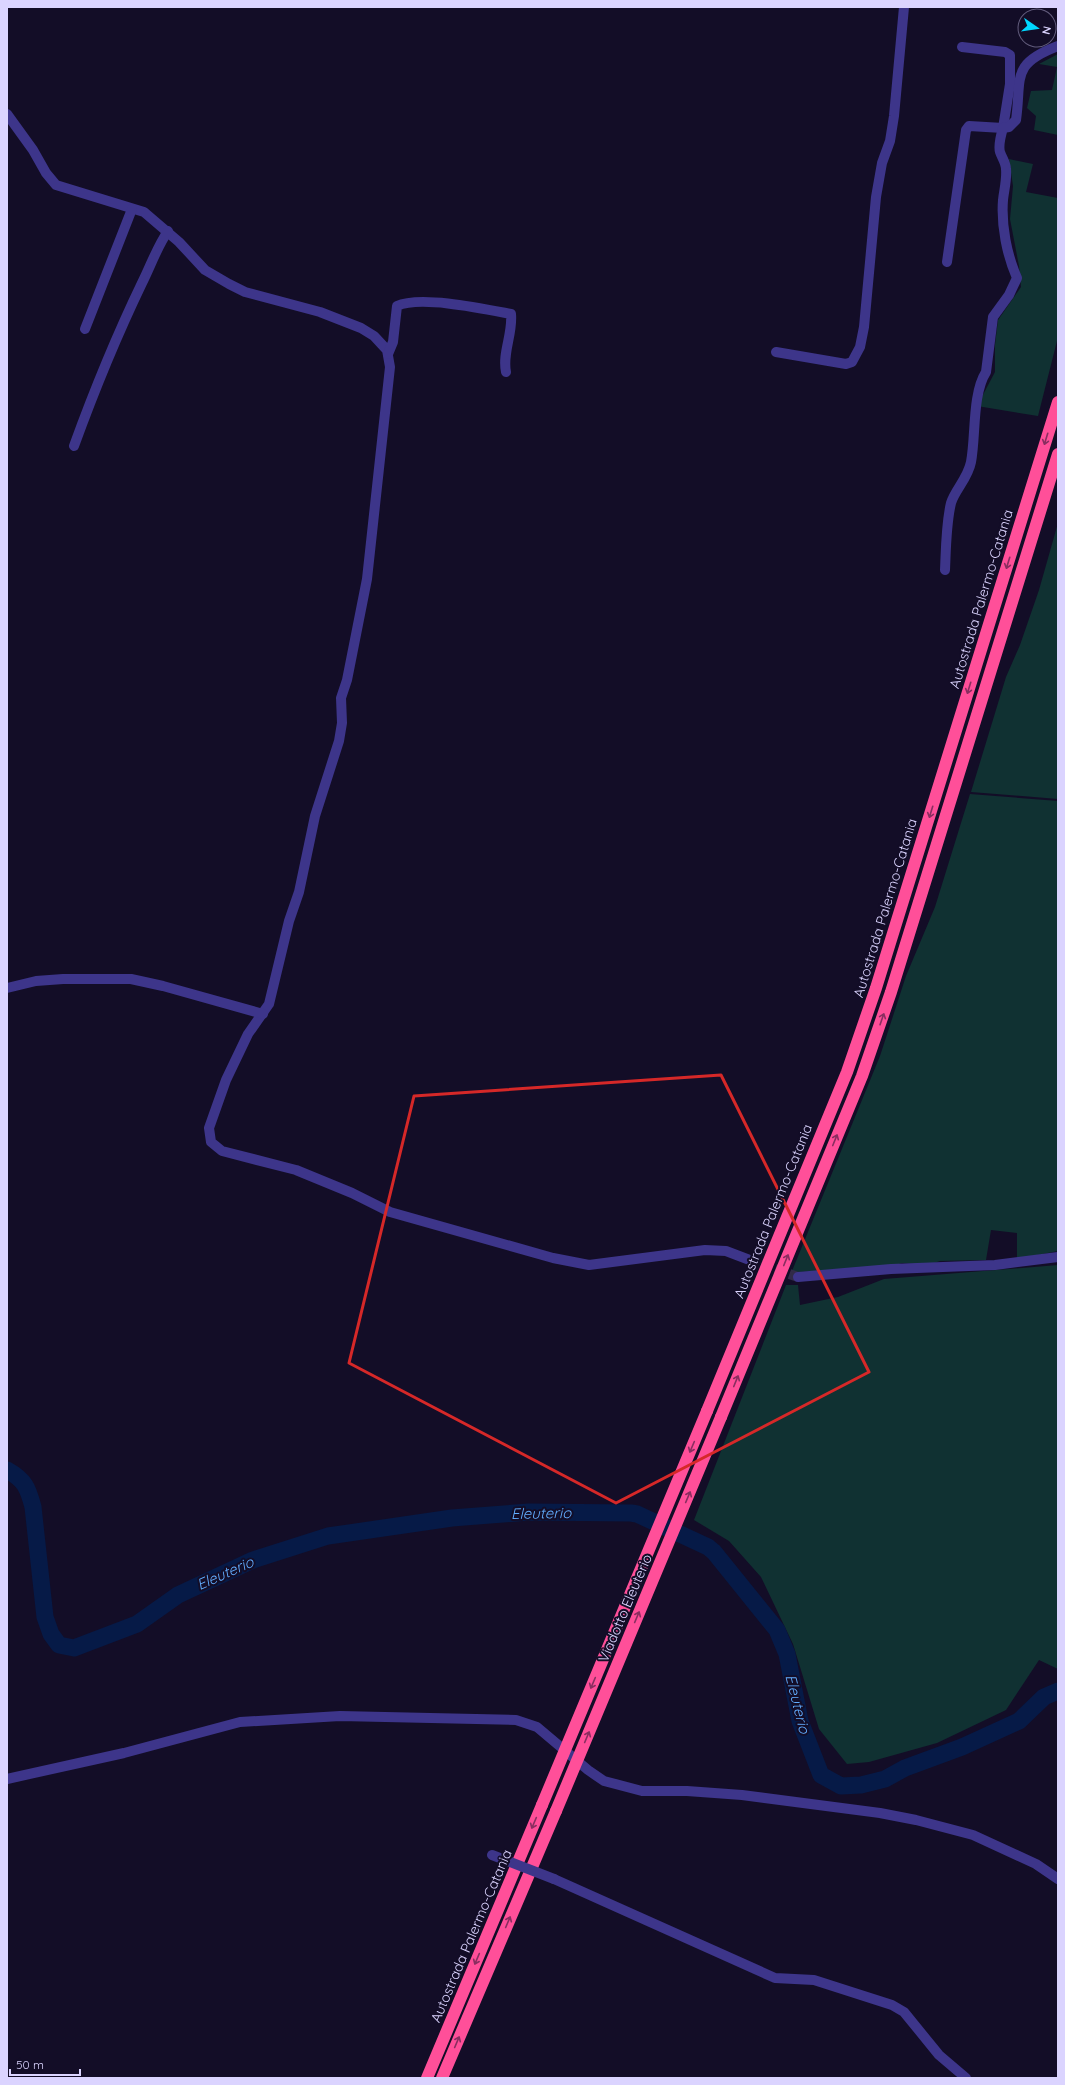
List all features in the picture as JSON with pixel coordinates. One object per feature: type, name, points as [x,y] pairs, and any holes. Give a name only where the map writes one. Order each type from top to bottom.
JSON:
[{"type":"highway","name":"Autostrada Palermo-Catania","points":[[707,1411],[847,1072],[881,973],[1058,402]]},
{"type":"highway","name":"Viadotto Eleuterio","points":[[556,1812],[721,1417],[866,1062],[891,992],[1058,454]]},
{"type":"highway","name":"Viadotto Eleuterio","points":[[542,1805],[707,1411]]},
{"type":"highway","name":"Autostrada Palermo-Catania","points":[[427,2078],[542,1805]]},
{"type":"highway","name":"Autostrada Palermo-Catania","points":[[442,2078],[556,1812]]},
{"type":"street","points":[[771,351],[846,364],[852,362],[860,347],[864,327],[876,197],[882,164],[890,141],[894,116],[904,7]]},
{"type":"street","points":[[947,262],[966,130],[969,126],[1010,127],[1016,120],[1020,75],[1024,67],[1034,57],[1058,46]]},
{"type":"street","points":[[945,570],[952,501],[965,479],[971,462],[973,432],[980,385],[986,372],[993,317],[1012,290],[1017,278],[1008,255],[1004,232],[1003,201],[1006,170],[999,145],[1010,84],[1010,55],[1005,52],[962,47]]},
{"type":"street","points":[[7,114],[56,185],[144,212],[168,231],[205,270],[229,284],[245,292],[320,312],[361,328],[374,336],[387,350],[388,354],[390,367],[388,394],[367,579],[355,631],[347,680],[341,698],[342,723],[339,741],[316,816],[269,1004],[248,1034],[226,1080],[209,1128],[212,1142],[222,1151],[296,1170],[352,1193],[390,1212],[541,1255],[568,1261],[589,1265],[705,1250],[726,1251],[747,1259]]},
{"type":"street","points":[[85,329],[132,209]]},
{"type":"street","points":[[74,446],[89,406],[134,301],[159,245],[168,231]]},
{"type":"street","points":[[388,354],[393,342],[397,306],[404,303],[421,302],[472,306],[511,314],[512,322],[505,365],[506,372]]},
{"type":"street","points":[[7,988],[36,981],[63,979],[131,979],[163,986],[263,1014]]},
{"type":"street","points":[[798,1277],[891,1269],[995,1265],[1058,1257]]},
{"type":"street","points":[[7,1779],[124,1754],[240,1722],[340,1716],[516,1720],[537,1727],[588,1770],[604,1781],[642,1790],[687,1790],[742,1795],[880,1813],[916,1820],[973,1835],[1036,1864],[1058,1879]]},
{"type":"street","points":[[492,1855],[554,1879],[775,1978],[814,1980],[892,2005],[904,2012],[939,2055],[966,2078]]},
{"type":"highlighted area","points":[[721,1075],[869,1372],[616,1503],[349,1363],[414,1096]]},
{"type":"green space","points":[[1058,54],[1058,135],[1034,130],[1036,116],[1027,108],[1031,91],[1052,90],[1057,67],[1039,64]]},
{"type":"green space","points":[[1009,159],[1033,164],[1026,192],[1058,198],[1058,337],[1038,416],[977,406],[995,372],[995,345],[998,320],[1021,287],[1019,266],[1010,219],[1013,186]]},
{"type":"green space","points":[[1058,523],[1058,799],[971,792],[1006,677],[1020,645],[1039,590]]},
{"type":"green space","points":[[970,794],[1058,801],[1058,1251],[1017,1259],[1017,1233],[991,1230],[986,1260],[940,1261],[928,1265],[902,1263],[889,1267],[799,1272],[792,1271],[880,1056],[906,976],[935,907]]},
{"type":"green space","points":[[1058,1265],[1058,1669],[1039,1660],[1006,1710],[937,1743],[869,1762],[847,1764],[819,1729],[793,1644],[761,1577],[729,1541],[694,1520],[786,1285],[798,1285],[800,1305],[838,1297],[884,1279]]},
{"type":"waterway","name":"Eleuterio","points":[[7,1470],[22,1481],[31,1500],[45,1617],[51,1634],[59,1645],[74,1648],[137,1624],[178,1595],[253,1560],[328,1536],[452,1518],[529,1512],[631,1513],[637,1514],[708,1547],[714,1552],[777,1630],[787,1654],[800,1721],[821,1775],[841,1786],[861,1785],[885,1779],[905,1768],[962,1747],[1019,1721],[1044,1697],[1058,1691]]},
{"type":"tunnel","points":[[747,1259],[798,1277]]}]
